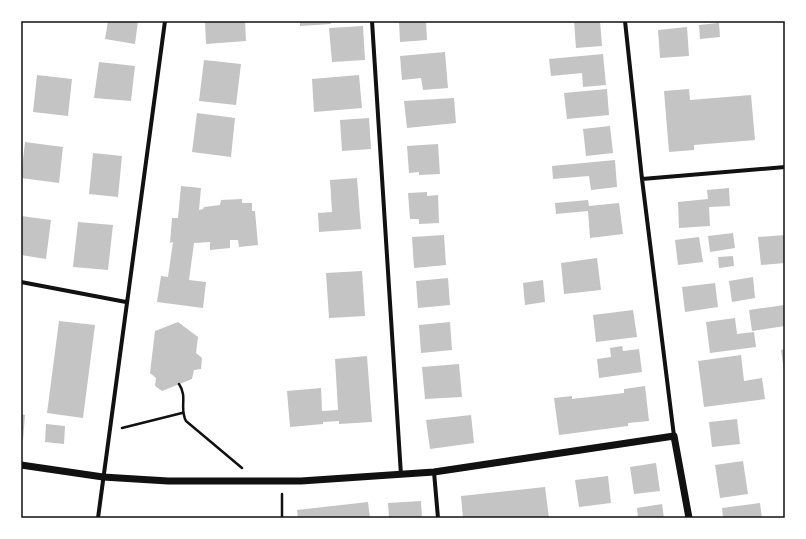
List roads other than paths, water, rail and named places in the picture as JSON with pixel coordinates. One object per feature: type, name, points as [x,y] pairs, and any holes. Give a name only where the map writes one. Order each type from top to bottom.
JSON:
[{"type":"street","points":[[98,518],[165,21]]},
{"type":"street","points":[[372,21],[401,476]]},
{"type":"street","points":[[625,21],[642,179],[674,436],[689,518]]},
{"type":"street","points":[[642,179],[785,167]]},
{"type":"street","points":[[21,282],[126,302]]},
{"type":"street","points":[[21,465],[103,477],[168,481],[282,481],[401,476],[674,436]]},
{"type":"street","points":[[434,472],[438,518]]}]
